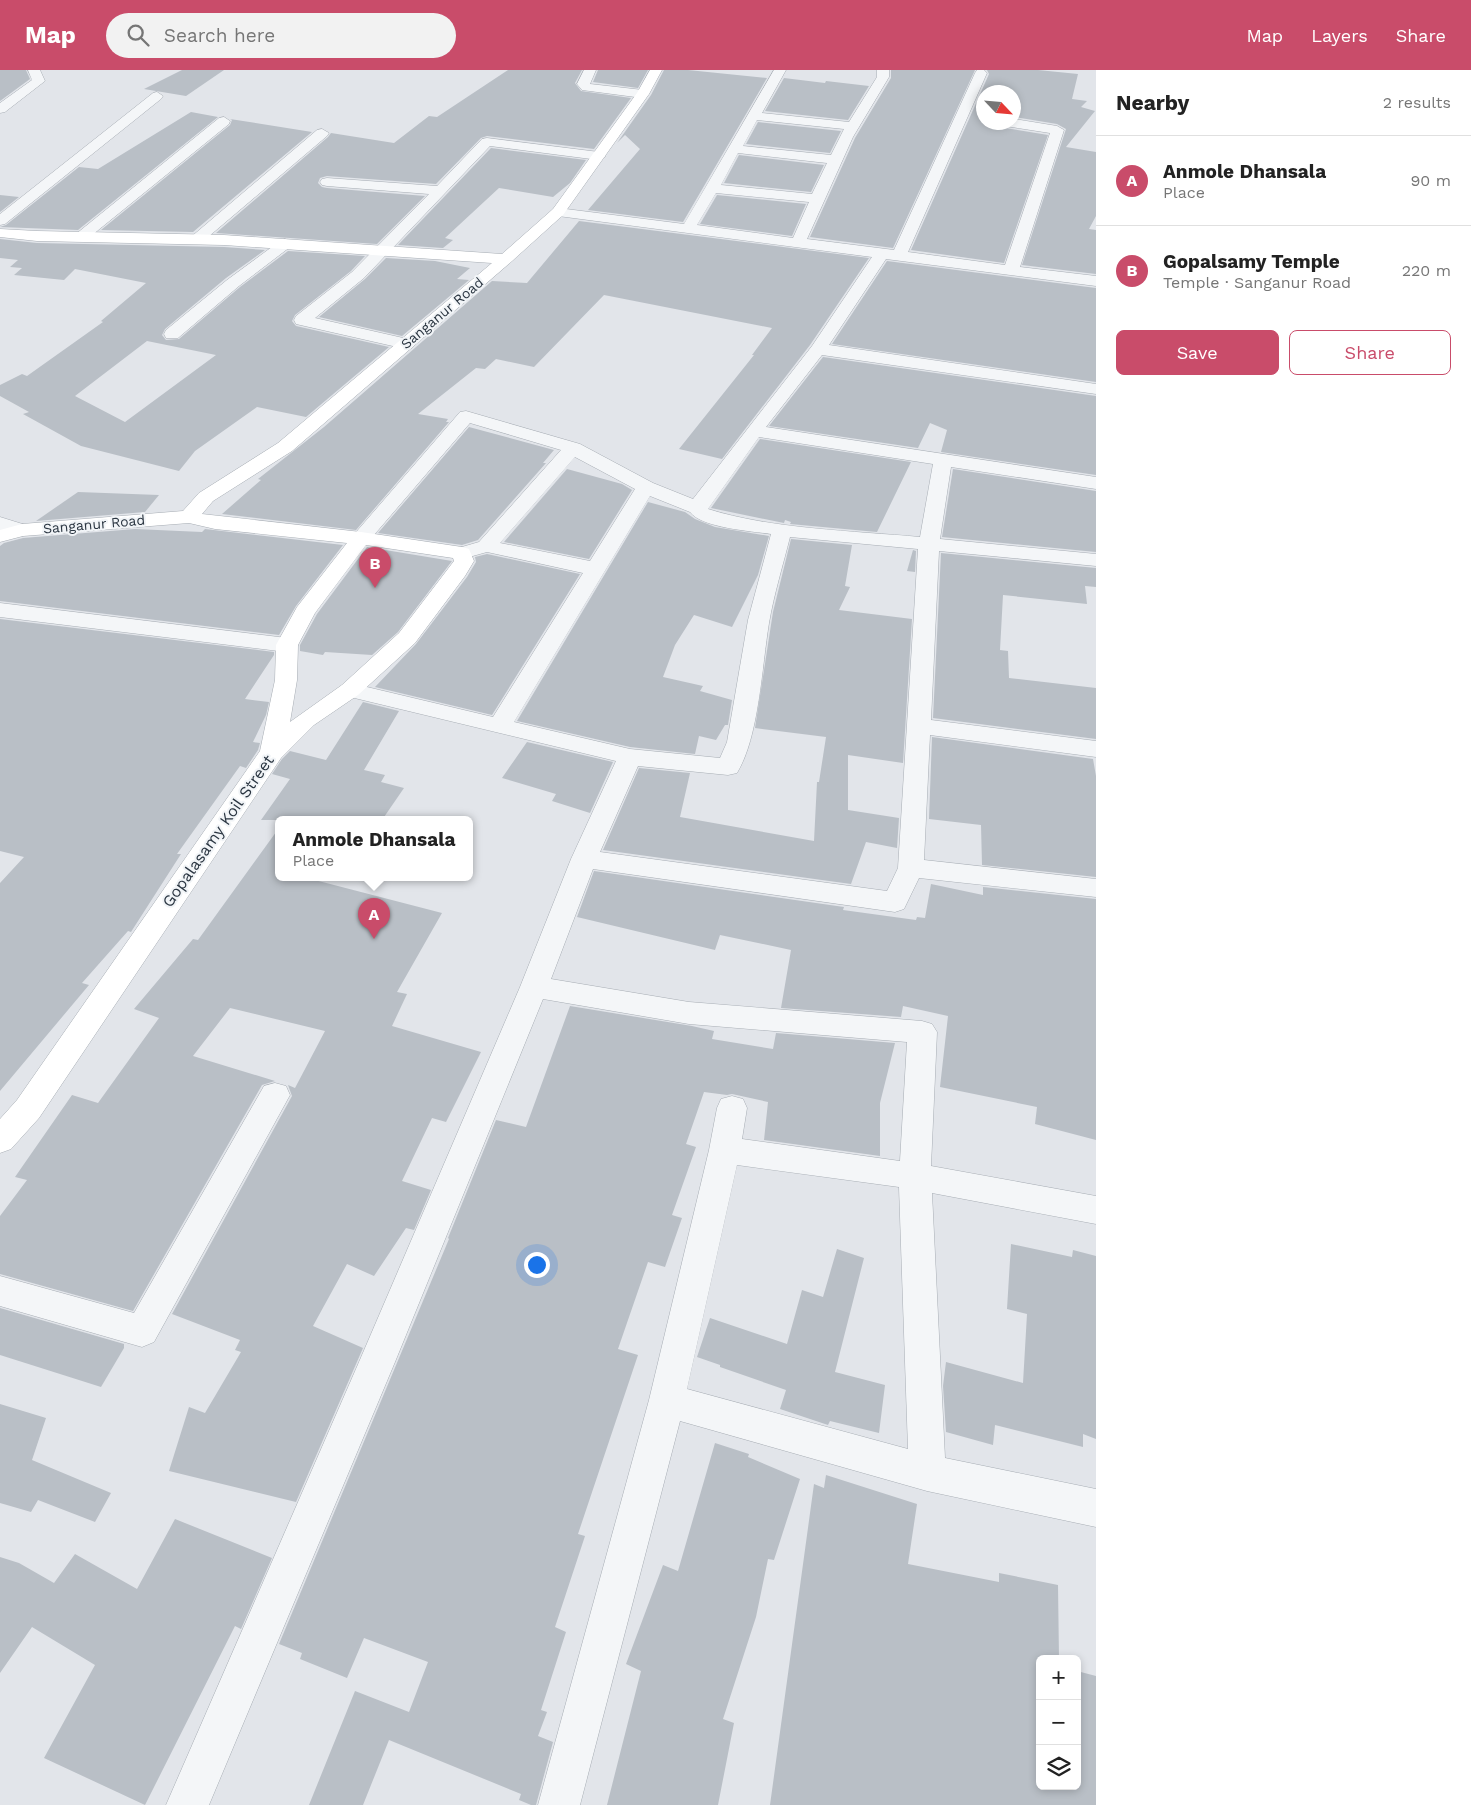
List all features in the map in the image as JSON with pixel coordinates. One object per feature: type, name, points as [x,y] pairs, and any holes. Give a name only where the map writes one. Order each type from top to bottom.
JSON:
[{"type":"main road","name":"Sanganur Road","points":[[189,517],[206,497],[285,447],[506,259],[558,212],[643,94],[656,70]]},
{"type":"main road","points":[[0,233],[285,244],[506,259]]},
{"type":"main road","name":"Sanganur Road","points":[[0,536],[22,530],[189,517],[215,523],[361,538],[462,553]]},
{"type":"main road","points":[[272,752],[286,680],[286,645],[305,612],[361,538]]},
{"type":"main road","name":"Gopalasamy Koil Street","points":[[0,1140],[28,1109],[272,752],[306,720],[350,690],[407,638],[458,572],[464,561],[462,553]]},
{"type":"street","points":[[0,109],[39,81],[34,70]]},
{"type":"street","points":[[590,70],[583,84],[586,87],[643,94]]},
{"type":"street","points":[[688,229],[780,70]]},
{"type":"street","points":[[798,243],[817,199],[853,126],[872,92],[884,77],[883,70]]},
{"type":"street","points":[[899,256],[970,117],[981,73]]},
{"type":"street","points":[[0,221],[157,96]]},
{"type":"street","points":[[753,116],[853,126]]},
{"type":"street","points":[[82,237],[224,121]]},
{"type":"street","points":[[1010,270],[1057,130],[1021,124]]},
{"type":"street","points":[[196,240],[322,133]]},
{"type":"street","points":[[406,344],[302,320],[358,275],[487,142],[599,156]]},
{"type":"street","points":[[735,149],[836,160]]},
{"type":"street","points":[[327,182],[439,190]]},
{"type":"street","points":[[712,188],[817,199]]},
{"type":"street","points":[[558,212],[881,255],[1096,281]]},
{"type":"street","points":[[172,334],[233,283],[285,244]]},
{"type":"street","points":[[697,508],[818,349],[881,255]]},
{"type":"street","points":[[818,349],[1096,389]]},
{"type":"street","points":[[361,538],[466,416],[573,448],[646,487],[697,508],[701,513],[722,520],[782,530],[1096,560]]},
{"type":"street","points":[[754,431],[1096,483]]},
{"type":"street","points":[[486,546],[573,448]]},
{"type":"street","points":[[584,859],[895,902],[911,868],[929,544],[943,459]]},
{"type":"street","points":[[499,727],[646,487]]},
{"type":"street","points":[[0,523],[22,530]]},
{"type":"street","points":[[350,690],[630,757],[728,767],[740,734],[759,620],[782,530]]},
{"type":"street","points":[[462,553],[486,546],[596,569]]},
{"type":"street","points":[[0,610],[286,645]]},
{"type":"street","points":[[920,726],[1096,749]]},
{"type":"street","points":[[187,1805],[381,1353],[534,987],[584,859],[630,757]]},
{"type":"street","points":[[911,868],[1096,888]]},
{"type":"street","points":[[534,987],[689,1013],[922,1032],[915,1176],[927,1473]]},
{"type":"street","points":[[0,1291],[142,1331],[275,1095]]},
{"type":"street","points":[[559,1805],[667,1400],[725,1150],[732,1108]]},
{"type":"street","points":[[725,1150],[915,1176],[1096,1210]]},
{"type":"street","points":[[667,1400],[927,1473],[1096,1508]]},
{"type":"building","points":[[0,70],[26,70],[30,79],[0,101]]},
{"type":"building","points":[[182,70],[224,70],[186,96],[144,89]]},
{"type":"building","points":[[508,70],[582,70],[575,83],[581,91],[631,98],[594,149],[487,136],[481,138],[436,184],[327,176],[320,178],[318,183],[322,187],[327,188],[425,196],[377,244],[216,233],[331,133],[394,143],[429,116],[437,117]]},
{"type":"building","points":[[598,70],[648,70],[638,88],[593,82]]},
{"type":"building","points":[[664,70],[688,70],[767,78],[683,222],[588,210],[640,149],[625,135],[617,143],[651,95]]},
{"type":"building","points":[[891,70],[975,70],[893,248],[810,237],[855,138],[891,78]]},
{"type":"building","points":[[987,70],[1038,70],[1078,74],[1072,99],[1087,101],[1081,107],[1095,111],[1066,147],[1096,152],[1096,216],[1089,229],[1096,230],[1096,274],[1022,265],[1066,129],[1057,124],[1021,118],[1021,85],[984,85],[989,74]]},
{"type":"building","points":[[784,78],[869,86],[848,120],[765,111]]},
{"type":"building","points":[[976,103],[976,130],[1017,130],[1048,135],[1004,263],[911,250]]},
{"type":"building","points":[[191,112],[218,117],[78,230],[0,227],[6,225],[79,167],[98,169]]},
{"type":"building","points":[[230,119],[312,132],[193,232],[101,230],[230,125],[232,120]]},
{"type":"building","points":[[758,122],[841,131],[830,153],[746,144]]},
{"type":"building","points":[[491,148],[586,160],[570,183],[553,197],[499,188],[445,238],[453,240],[443,248],[398,245]]},
{"type":"building","points":[[739,155],[824,165],[811,192],[724,183]]},
{"type":"building","points":[[0,195],[19,197],[0,212]]},
{"type":"building","points":[[717,195],[806,204],[792,236],[700,224]]},
{"type":"building","points":[[579,221],[869,258],[810,345],[722,459],[679,449],[754,355],[752,355],[772,328],[604,295],[534,367],[496,359],[485,369],[476,368],[418,414],[448,419],[446,422],[449,422],[356,530],[222,514],[261,480],[258,479],[324,427],[492,281],[527,283]]},
{"type":"building","points":[[0,239],[37,243],[224,247],[265,250],[226,278],[165,329],[162,335],[166,340],[179,339],[240,287],[288,251],[365,256],[351,271],[295,315],[292,321],[296,326],[389,347],[306,417],[257,407],[195,451],[179,471],[81,446],[23,414],[29,412],[0,396],[0,385],[22,374],[27,376],[103,322],[101,321],[146,283],[75,269],[64,280],[14,275],[22,268],[10,267],[18,260],[0,258]],"holes":[[[147,341],[216,355],[125,422],[75,396]]]},
{"type":"building","points":[[386,258],[435,261],[470,268],[457,279],[469,280],[402,336],[319,317],[365,279]]},
{"type":"building","points":[[887,261],[1096,288],[1096,382],[832,344]]},
{"type":"building","points":[[823,357],[1096,396],[1096,475],[941,452],[947,430],[930,423],[918,448],[769,426]]},
{"type":"building","points":[[469,427],[554,450],[543,463],[546,463],[478,540],[462,545],[378,533]]},
{"type":"building","points":[[760,439],[911,462],[877,532],[790,524],[791,522],[785,520],[784,523],[711,508]]},
{"type":"building","points":[[567,469],[622,484],[632,490],[589,559],[504,542]]},
{"type":"building","points":[[953,469],[1096,491],[1096,552],[942,537]]},
{"type":"building","points":[[78,492],[159,495],[145,512],[36,521]]},
{"type":"building","points":[[648,502],[685,512],[695,519],[715,527],[769,536],[758,575],[732,627],[694,615],[675,645],[663,677],[703,686],[700,691],[732,700],[728,725],[725,725],[716,740],[699,736],[695,754],[630,747],[517,721]]},
{"type":"building","points":[[135,529],[202,532],[205,529],[343,545],[296,606],[279,635],[0,601],[0,546],[4,543],[23,538]]},
{"type":"building","points":[[791,539],[852,545],[845,586],[850,587],[839,610],[912,619],[903,763],[848,755],[848,810],[899,818],[897,848],[866,842],[851,884],[603,850],[639,768],[690,773],[680,817],[814,841],[817,782],[819,782],[826,737],[755,728],[773,612]]},
{"type":"building","points":[[367,547],[452,561],[398,632],[372,655],[325,652],[323,655],[300,651],[300,645],[317,614]]},
{"type":"building","points":[[913,550],[916,551],[915,572],[907,571]]},
{"type":"building","points":[[941,553],[1096,568],[1096,587],[1085,586],[1087,604],[1003,595],[1000,650],[1008,651],[1009,678],[1096,688],[1096,739],[933,718]]},
{"type":"building","points":[[487,554],[580,574],[492,715],[375,687],[416,644],[467,577],[476,562],[475,557]]},
{"type":"building","points":[[0,619],[274,652],[274,655],[245,699],[269,702],[266,715],[253,742],[260,743],[258,750],[246,768],[240,766],[177,854],[181,854],[131,932],[128,931],[82,983],[89,985],[0,1091],[0,883],[24,857],[0,851]]},
{"type":"building","points":[[363,702],[399,711],[364,770],[385,775],[381,782],[404,788],[385,816],[275,816],[275,820],[261,820],[290,779],[272,774],[290,751],[326,760]]},
{"type":"building","points":[[932,737],[1093,759],[1096,776],[1096,877],[982,865],[981,825],[929,819]]},
{"type":"building","points":[[527,742],[613,762],[590,813],[552,801],[556,794],[502,778]]},
{"type":"building","points":[[275,834],[275,881],[319,881],[442,913],[397,992],[407,994],[392,1026],[481,1052],[446,1122],[432,1118],[402,1181],[431,1190],[414,1230],[406,1228],[374,1276],[347,1264],[313,1326],[363,1348],[296,1502],[169,1471],[189,1407],[205,1413],[241,1352],[235,1350],[240,1340],[172,1314],[292,1096],[288,1085],[295,1088],[325,1031],[230,1008],[193,1056],[275,1081],[262,1085],[133,1311],[0,1274],[0,1216],[27,1180],[15,1177],[72,1095],[98,1103],[159,1018],[134,1009],[193,939],[198,940]]},
{"type":"building","points":[[594,871],[844,907],[843,910],[916,920],[917,917],[925,918],[931,884],[983,895],[983,887],[1096,899],[1096,1140],[1035,1124],[1037,1107],[940,1087],[948,1016],[903,1006],[901,1017],[781,1008],[791,950],[720,935],[715,950],[577,917]]},
{"type":"building","points":[[570,1006],[692,1026],[714,1031],[712,1039],[773,1049],[776,1033],[895,1043],[880,1103],[880,1156],[764,1140],[768,1102],[732,1094],[704,1092],[686,1144],[696,1147],[672,1215],[682,1218],[665,1267],[648,1262],[618,1349],[638,1355],[578,1534],[585,1536],[555,1627],[566,1632],[541,1710],[547,1712],[538,1736],[553,1742],[536,1805],[519,1800],[521,1794],[389,1740],[363,1805],[309,1805],[355,1691],[409,1712],[428,1662],[364,1638],[347,1678],[300,1659],[302,1653],[279,1644],[449,1239],[496,1120],[526,1127]]},
{"type":"building","points":[[1011,1244],[1072,1257],[1073,1250],[1096,1256],[1096,1439],[1083,1434],[1083,1447],[995,1425],[993,1445],[946,1432],[943,1386],[946,1362],[1023,1383],[1027,1314],[1007,1309]]},
{"type":"building","points":[[837,1249],[864,1258],[835,1372],[885,1385],[879,1433],[830,1421],[828,1425],[780,1409],[786,1390],[697,1357],[710,1318],[787,1344],[802,1290],[823,1297]]},
{"type":"building","points":[[0,1308],[124,1344],[124,1348],[101,1387],[0,1355]]},
{"type":"building","points":[[0,1404],[46,1418],[32,1460],[111,1493],[95,1522],[38,1500],[31,1512],[0,1503]]},
{"type":"building","points":[[715,1443],[749,1454],[748,1457],[800,1479],[774,1560],[768,1559],[756,1617],[723,1719],[734,1723],[718,1805],[607,1805],[641,1671],[626,1664],[663,1565],[678,1571]]},
{"type":"building","points":[[826,1475],[917,1504],[908,1564],[999,1582],[999,1573],[1058,1585],[1059,1655],[1036,1655],[1036,1790],[1081,1790],[1081,1672],[1096,1676],[1096,1805],[770,1805],[814,1484],[824,1488]]},
{"type":"building","points":[[175,1519],[272,1558],[241,1629],[235,1626],[145,1805],[44,1758],[95,1665],[32,1627],[0,1673],[0,1557],[19,1563],[54,1583],[75,1554],[137,1589]]},
{"type":"place","name":"Gopalsamy Temple","points":[[375,588]]},
{"type":"place","name":"Anmole Dhansala","points":[[374,939]]}]
